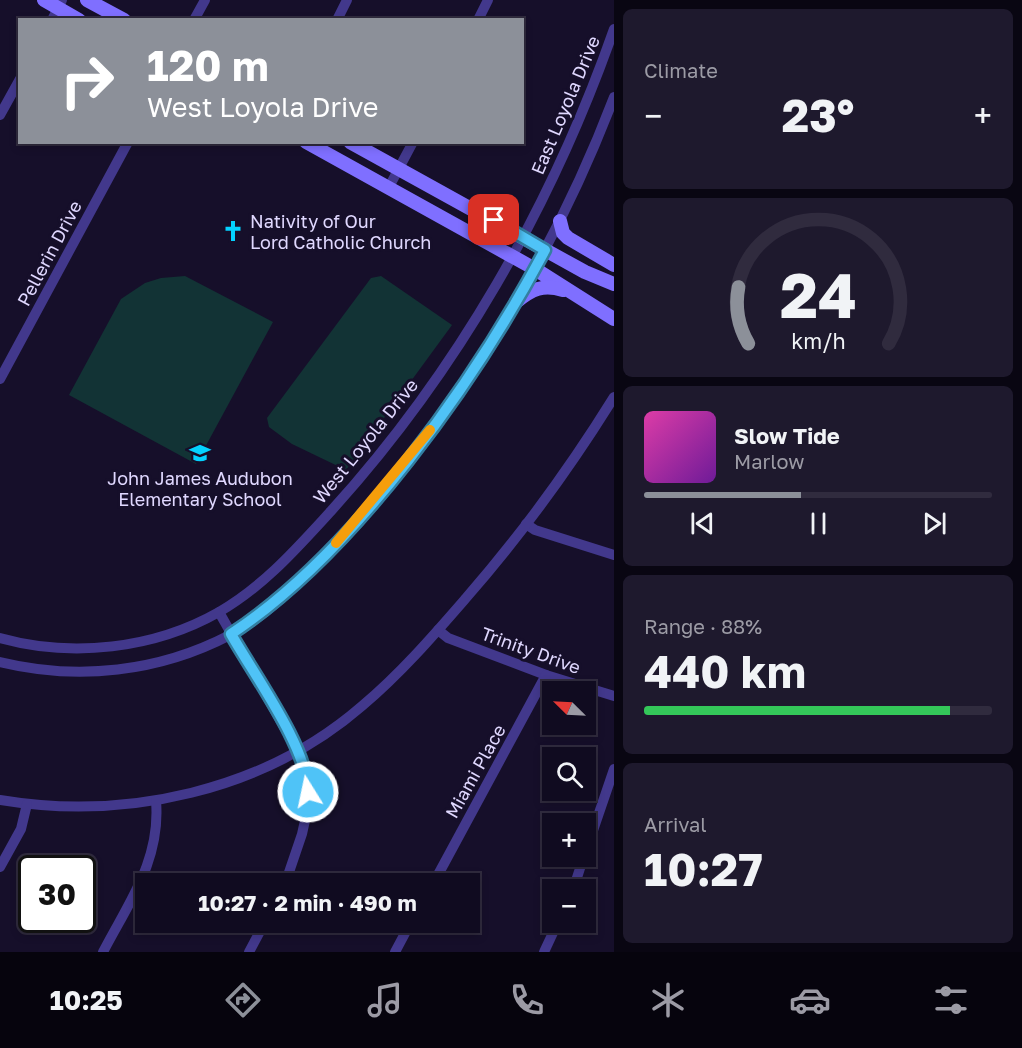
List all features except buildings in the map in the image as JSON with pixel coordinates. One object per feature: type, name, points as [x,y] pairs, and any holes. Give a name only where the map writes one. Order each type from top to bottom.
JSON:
[{"type":"main road","points":[[44,0],[75,18]]},
{"type":"main road","points":[[87,0],[120,18]]},
{"type":"main road","points":[[310,144],[535,269],[578,294],[614,319]]},
{"type":"main road","points":[[354,144],[585,272],[614,284]]},
{"type":"main road","points":[[560,221],[567,238],[614,265]]},
{"type":"main road","points":[[516,302],[528,292],[545,287],[578,294]]},
{"type":"street","points":[[195,18],[205,0]]},
{"type":"street","points":[[338,18],[347,0]]},
{"type":"street","points":[[479,18],[488,0]]},
{"type":"street","name":"East Loyola Drive","points":[[512,256],[563,158],[614,30]]},
{"type":"street","points":[[0,115],[18,83]]},
{"type":"street","points":[[0,662],[62,672],[119,670],[182,655],[231,634],[289,592],[361,516],[432,428],[516,302],[560,221],[614,97]]},
{"type":"street","name":"Pellerin Drive","points":[[0,379],[127,144]]},
{"type":"street","points":[[389,187],[412,144]]},
{"type":"street","name":"West Loyola Drive","points":[[0,638],[21,644],[68,649],[119,645],[174,632],[219,612],[242,597],[294,552],[381,453],[439,375],[512,256]]},
{"type":"street","points":[[0,800],[68,806],[156,801],[201,791],[244,775],[297,750],[361,708],[398,674],[438,630],[526,524],[593,431],[614,397]]},
{"type":"street","points":[[526,524],[535,530],[614,555]]},
{"type":"street","points":[[219,612],[297,750],[308,778],[308,807],[302,834],[289,873]]},
{"type":"street","name":"Trinity Drive","points":[[438,630],[448,638],[546,675],[614,696]]},
{"type":"street","name":"Miami Place","points":[[439,873],[546,675]]},
{"type":"street","points":[[596,822],[614,769]]},
{"type":"street","points":[[103,952],[150,861],[157,835],[156,801]]},
{"type":"street","points":[[0,867],[21,829],[27,804]]},
{"type":"street","points":[[249,952],[259,933]]},
{"type":"street","points":[[395,952],[405,933]]},
{"type":"street","points":[[544,952],[553,933]]},
{"type":"green space","points":[[185,276],[273,322],[196,464],[69,395],[121,299],[145,283],[161,278]]},
{"type":"green space","points":[[381,276],[452,325],[346,470],[292,444],[269,427],[267,418],[371,278]]},
{"type":"slow traffic","points":[[336,543],[361,516],[430,430]]},
{"type":"place","name":"Nativity of Our Lord Catholic Church","points":[[233,231]]},
{"type":"place","name":"John James Audubon Elementary School","points":[[200,453]]},
{"type":"route","points":[[308,792],[308,778],[297,750],[231,634],[289,592],[361,516],[432,428],[516,302],[545,250],[494,220]]}]
